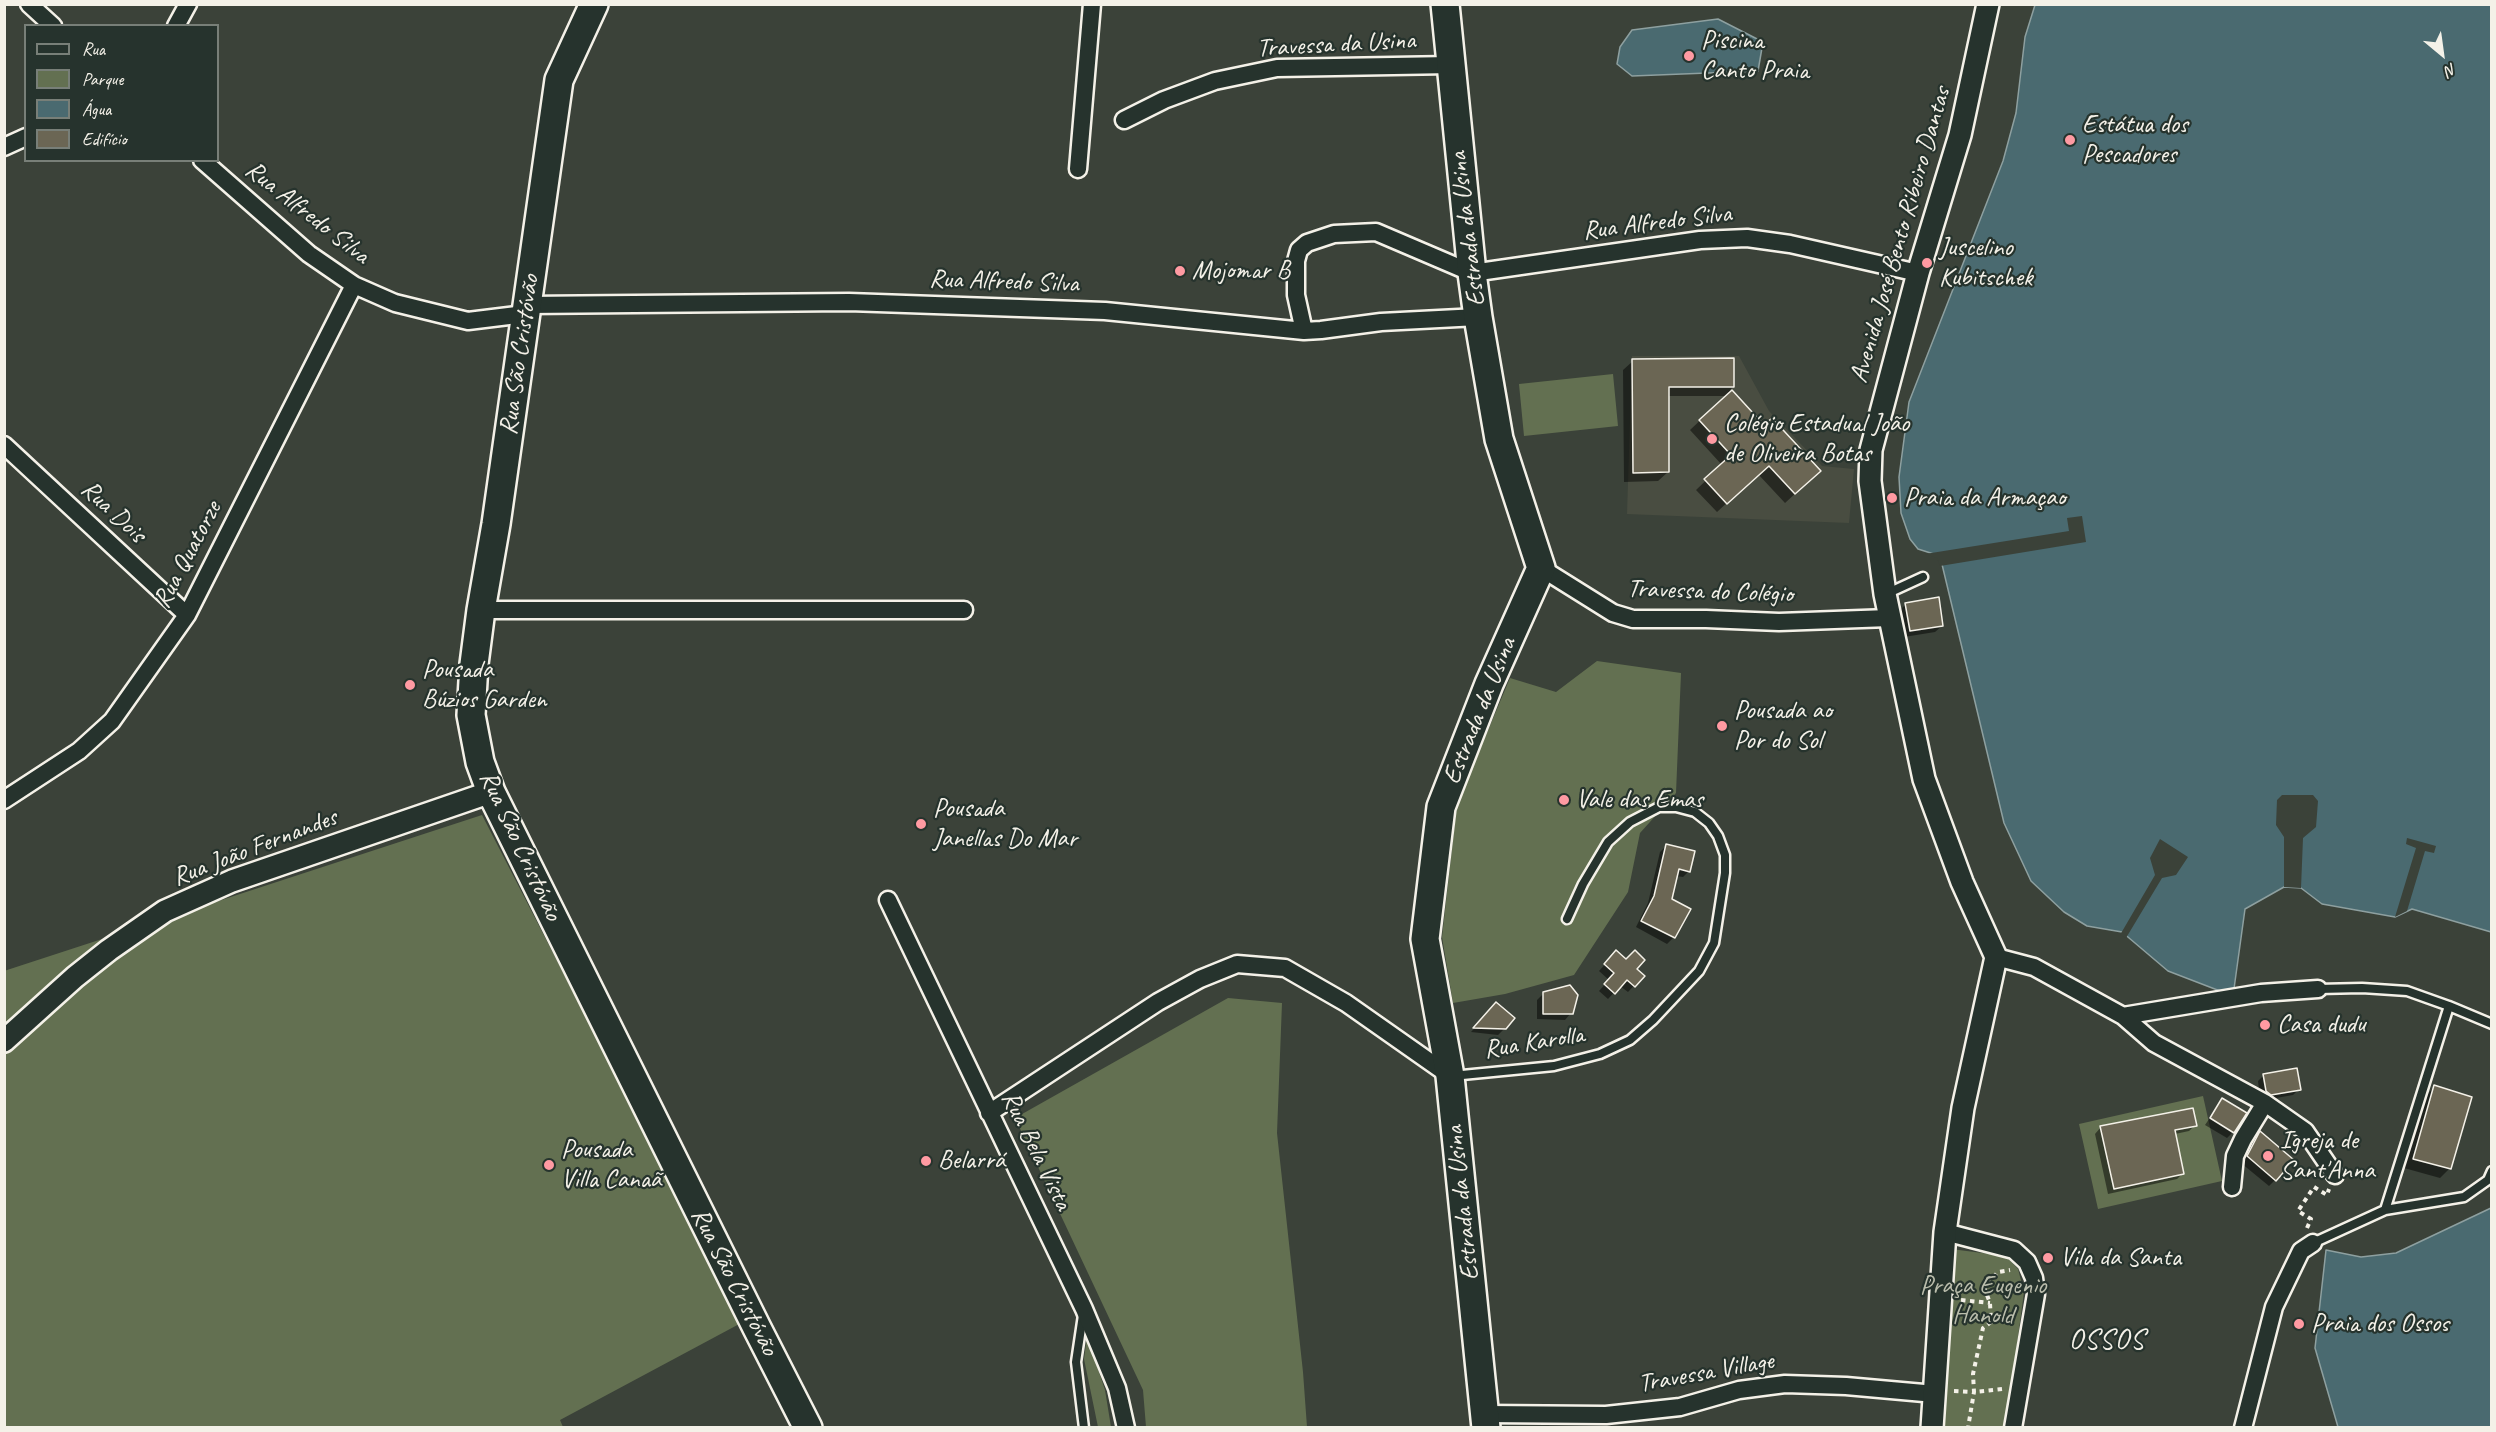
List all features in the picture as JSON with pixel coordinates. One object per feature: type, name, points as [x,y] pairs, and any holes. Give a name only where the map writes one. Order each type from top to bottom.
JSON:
[{"type":"main road","name":"Rua São Cristóvão","points":[[594,4],[559,80],[496,524],[481,610],[474,664],[471,715],[480,762],[491,792],[808,1428]]},
{"type":"main road","name":"Estrada da Usina","points":[[1445,4],[1478,317],[1499,439],[1541,568],[1489,684],[1441,807],[1425,939],[1450,1076],[1486,1421]]},
{"type":"street","points":[[29,4],[51,24]]},
{"type":"street","points":[[177,24],[188,4]]},
{"type":"street","points":[[1078,169],[1092,4]]},
{"type":"street","name":"Avenida José Bento Ribeiro Dantas","points":[[1988,4],[1960,135],[1918,273],[1871,450],[1870,482],[1889,618],[1924,779],[1962,882],[1996,957]]},
{"type":"street","name":"Travessa da Usina","points":[[1124,120],[1164,100],[1215,81],[1277,68],[1451,65]]},
{"type":"street","points":[[4,147],[24,138]]},
{"type":"street","name":"Rua Alfredo Silva","points":[[204,162],[309,254],[354,285],[395,303],[468,321],[526,310],[849,302],[1105,311],[1304,331],[1381,322],[1478,317]]},
{"type":"street","points":[[1304,331],[1296,295],[1296,261],[1299,250],[1314,240],[1334,234],[1376,232],[1472,273]]},
{"type":"street","name":"Rua Alfredo Silva","points":[[1472,273],[1700,240],[1747,238],[1790,244],[1918,273]]},
{"type":"street","name":"Rua Quatorze","points":[[4,800],[79,751],[112,721],[187,615],[354,285]]},
{"type":"street","name":"Rua Dois","points":[[4,445],[187,615]]},
{"type":"street","name":"Travessa do Colégio","points":[[1541,568],[1612,613],[1633,619],[1779,622],[1889,618]]},
{"type":"street","points":[[481,610],[964,609]]},
{"type":"street","name":"Rua João Fernandes","points":[[4,1041],[75,977],[165,911],[232,881],[491,792]]},
{"type":"street","name":"Rua Bela Vista","points":[[888,900],[1084,1309],[1117,1388],[1126,1428]]},
{"type":"street","points":[[1932,1428],[1945,1232],[1963,1108],[1996,957],[2034,967],[2123,1016],[2154,1043],[2265,1103],[2305,1131],[2336,1175]]},
{"type":"street","points":[[990,1113],[1158,1002],[1200,979],[1237,964],[1285,968],[1346,1003],[1450,1076]]},
{"type":"street","points":[[2123,1016],[2261,993],[2318,989]]},
{"type":"street","points":[[2232,1187],[2235,1156],[2265,1103]]},
{"type":"street","points":[[1945,1232],[2014,1250],[2027,1262],[2034,1278],[2036,1294],[2013,1428]]},
{"type":"street","points":[[2242,1428],[2274,1307],[2307,1247]]},
{"type":"street","name":"Travessa Village","points":[[1486,1421],[1606,1415],[1680,1407],[1739,1389],[1785,1384],[1846,1386],[1935,1394]]},
{"type":"lane","points":[[1885,594],[1923,577]]},
{"type":"lane","name":"Rua Karolla","points":[[1450,1076],[1554,1066],[1600,1054],[1630,1040],[1653,1020],[1698,971],[1714,943],[1725,873],[1725,855],[1718,836],[1709,823],[1695,812],[1677,807],[1659,807],[1630,822],[1608,842],[1583,884],[1567,919]]},
{"type":"lane","points":[[2318,989],[2362,988],[2407,991],[2492,1024]]},
{"type":"lane","points":[[2385,1210],[2449,1006]]},
{"type":"lane","points":[[2307,1247],[2385,1210],[2464,1197],[2488,1180],[2492,1171]]},
{"type":"lane","points":[[1084,1309],[1077,1362],[1084,1428]]},
{"type":"path","points":[[2307,1247],[2302,1242],[2311,1219],[2298,1211],[2314,1188],[2327,1195],[2336,1175]]},
{"type":"path","points":[[1968,1428],[1974,1392],[1973,1374],[1983,1328],[1991,1322],[1990,1303],[1984,1287],[1998,1272],[2018,1269],[2027,1262]]},
{"type":"path","points":[[1940,1300],[1990,1303]]},
{"type":"path","points":[[1974,1392],[2019,1389]]},
{"type":"shaded area","name":"Colégio Estadual João de Oliveira Botas","points":[[1632,356],[1739,356],[1769,411],[1822,466],[1854,469],[1849,523],[1627,514]]},
{"type":"green space","points":[[1613,374],[1618,426],[1524,436],[1519,384]]},
{"type":"green space","points":[[1597,661],[1681,673],[1676,793],[1640,833],[1628,892],[1574,975],[1505,994],[1453,1003],[1442,937],[1457,804],[1510,678],[1556,692]]},
{"type":"green space","points":[[482,815],[743,1322],[560,1420],[563,1427],[5,1427],[4,971]]},
{"type":"green space","points":[[1228,998],[1282,1003],[1277,1133],[1307,1427],[1146,1427],[1143,1390],[1015,1118]]},
{"type":"green space","points":[[2203,1096],[2222,1181],[2098,1209],[2079,1124]]},
{"type":"green space","name":"Praça Eugenio Hanold","points":[[1951,1249],[2006,1256],[2018,1269],[2024,1292],[2006,1427],[1942,1428]]},
{"type":"green space","points":[[1087,1336],[1105,1390],[1111,1427],[1098,1427],[1084,1359]]},
{"type":"water","points":[[2035,5],[2491,5],[2491,932],[2412,909],[2395,917],[2322,904],[2301,888],[2284,887],[2245,909],[2233,996],[2168,971],[2122,932],[2087,926],[2064,912],[2031,881],[2004,823],[1940,556],[1918,549],[1910,539],[1901,513],[1899,477],[1909,402],[2003,161],[2016,113],[2025,37]]},
{"type":"water","name":"Piscina Canto Praia","points":[[1718,19],[1763,42],[1758,71],[1632,76],[1617,64],[1620,47],[1632,30]]},
{"type":"water","points":[[2491,1208],[2491,1427],[2338,1427],[2315,1348],[2326,1250],[2361,1257],[2396,1253]]},
{"type":"pier","points":[[2082,516],[2086,542],[1940,566],[1937,558],[1925,554],[2069,531],[2067,518]]},
{"type":"pier","points":[[2282,795],[2313,795],[2318,801],[2316,827],[2303,838],[2301,888],[2284,887],[2284,837],[2276,825],[2277,800]]},
{"type":"pier","points":[[2407,838],[2436,846],[2434,853],[2425,851],[2407,911],[2395,917],[2416,848],[2406,844]]},
{"type":"pier","points":[[2160,839],[2188,857],[2176,875],[2162,878],[2126,938],[2120,935],[2155,875],[2150,858]]},
{"type":"building","points":[[1734,358],[1734,387],[1669,387],[1669,472],[1633,473],[1632,359]]},
{"type":"building","points":[[1732,390],[1764,425],[1772,418],[1821,471],[1795,494],[1769,466],[1727,504],[1704,479],[1731,455],[1699,420]]},
{"type":"building","points":[[1939,597],[1943,626],[1910,631],[1905,603]]},
{"type":"building","points":[[1666,844],[1695,851],[1690,872],[1679,869],[1672,899],[1691,909],[1675,938],[1641,921],[1654,896]]},
{"type":"building","points":[[1616,950],[1626,959],[1635,950],[1645,960],[1637,969],[1645,976],[1635,987],[1627,980],[1615,994],[1604,984],[1614,973],[1604,964]]},
{"type":"building","points":[[1570,985],[1578,995],[1573,1014],[1543,1014],[1543,992]]},
{"type":"building","points":[[1496,1002],[1515,1018],[1506,1029],[1473,1028]]},
{"type":"building","points":[[2297,1068],[2301,1090],[2271,1095],[2266,1091],[2263,1074]]},
{"type":"building","points":[[2434,1085],[2472,1097],[2451,1169],[2413,1159]]},
{"type":"building","points":[[2222,1098],[2247,1113],[2234,1133],[2210,1118]]},
{"type":"building","points":[[2193,1108],[2197,1126],[2175,1130],[2184,1174],[2114,1189],[2100,1126]]},
{"type":"building","name":"Igreja de Sant'Anna","points":[[2260,1131],[2294,1160],[2276,1181],[2247,1156]]},
{"type":"place","name":"Piscina Canto Praia","points":[[1689,56]]},
{"type":"place","name":"Estátua dos Pescadores","points":[[2070,140]]},
{"type":"place","name":"Juscelino Kubitschek","points":[[1927,263]]},
{"type":"place","name":"Mojomar B","points":[[1180,271]]},
{"type":"place","name":"Colégio Estadual João de Oliveira Botas","points":[[1712,439]]},
{"type":"place","name":"Praia da Armaçao","points":[[1892,498]]},
{"type":"place","name":"Pousada Búzios Garden","points":[[410,685]]},
{"type":"place","name":"Pousada ao Por do Sol","points":[[1722,726]]},
{"type":"place","name":"Vale das Emas","points":[[1564,800]]},
{"type":"place","name":"Pousada Janellas Do Mar","points":[[921,824]]},
{"type":"place","name":"Casa dudu","points":[[2265,1025]]},
{"type":"place","name":"Igreja de Sant'Anna","points":[[2268,1156]]},
{"type":"place","name":"Belarrá","points":[[926,1161]]},
{"type":"place","name":"Pousada Villa Canaã","points":[[549,1165]]},
{"type":"place","name":"Vila da Santa","points":[[2048,1258]]},
{"type":"place","name":"Praia dos Ossos","points":[[2299,1324]]},
{"type":"district","name":"OSSOS","points":[[2107,1341]]}]
